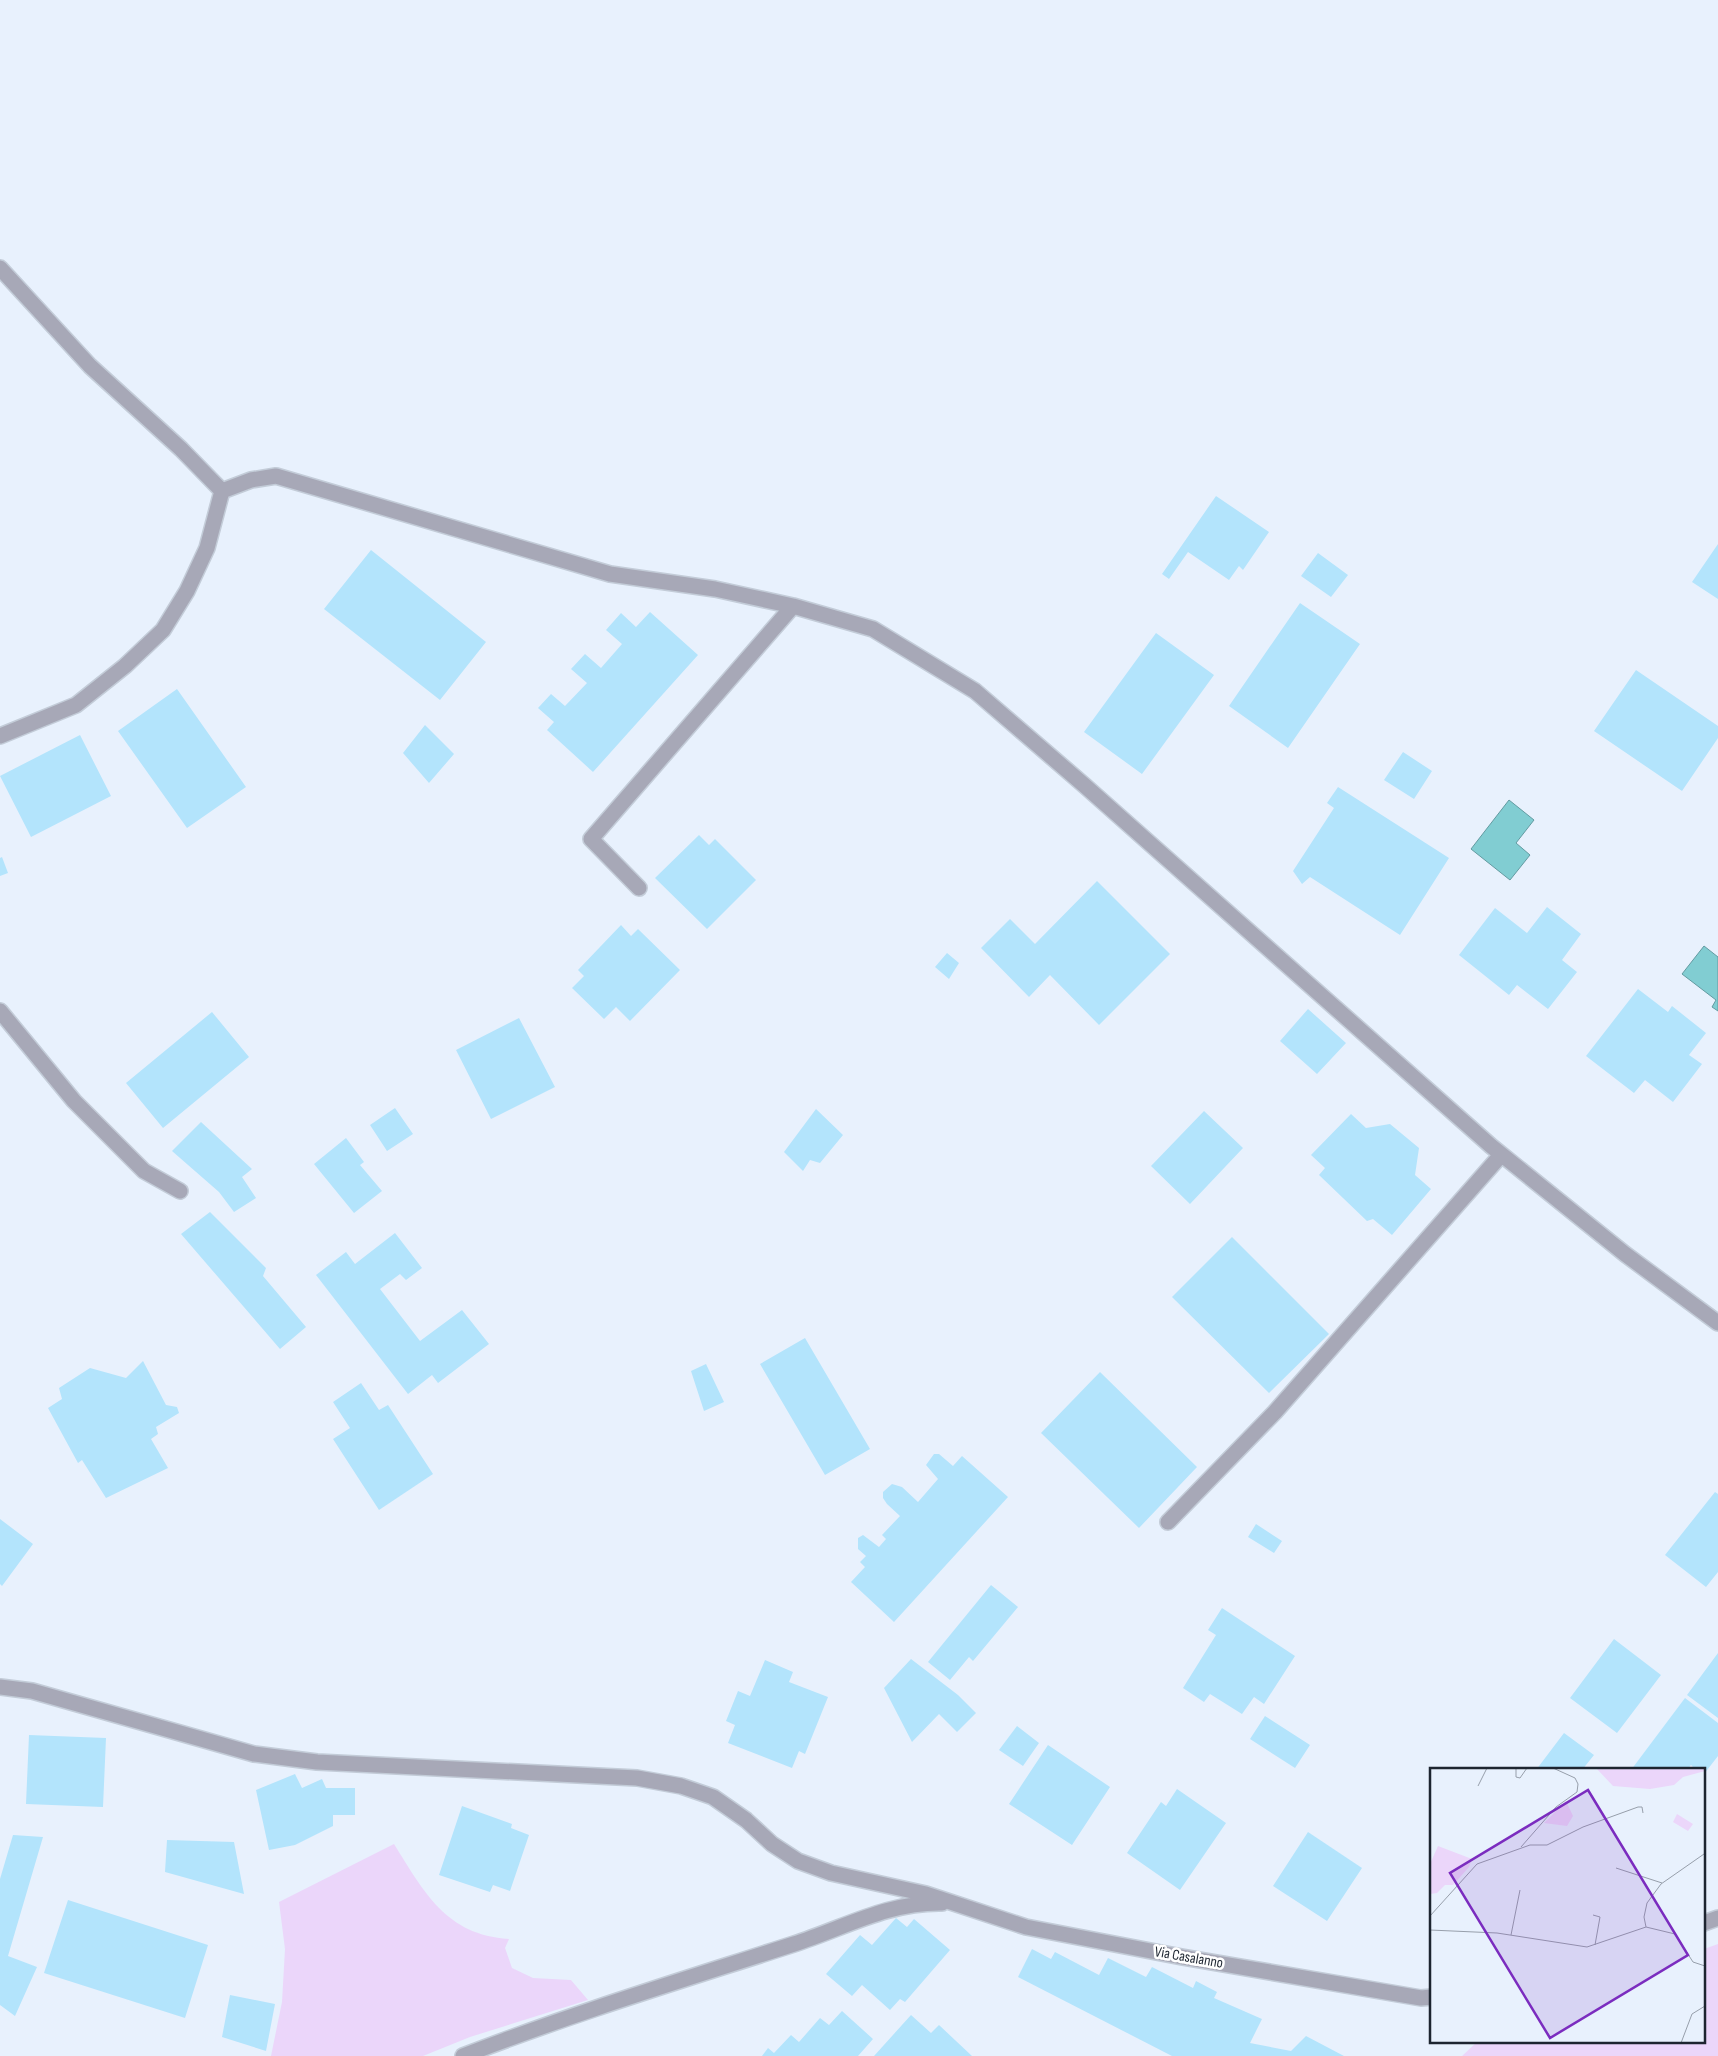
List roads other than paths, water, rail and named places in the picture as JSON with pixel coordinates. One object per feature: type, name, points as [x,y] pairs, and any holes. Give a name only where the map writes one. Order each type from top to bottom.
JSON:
[{"type":"street","points":[[0,268],[90,366],[181,449],[222,491]]},
{"type":"street","points":[[222,491],[251,480],[276,476],[610,574],[715,589],[793,606],[872,629],[975,691],[1084,785],[1501,1155],[1625,1254],[1718,1322]]},
{"type":"street","points":[[0,736],[76,705],[125,666],[163,630],[188,591],[206,548],[222,491]]},
{"type":"street","points":[[639,888],[592,839],[793,606]]},
{"type":"street","points":[[0,1011],[74,1100],[144,1171],[180,1191]]},
{"type":"street","points":[[1168,1522],[1275,1412],[1501,1155]]},
{"type":"street","name":"Via Casalanno","points":[[0,1687],[32,1691],[254,1754],[317,1762],[438,1770],[600,1775],[637,1778],[681,1786],[713,1797],[746,1820],[772,1844],[798,1861],[831,1873],[926,1894],[1026,1927],[1182,1957],[1421,1998],[1430,1997]]},
{"type":"street","points":[[463,2056],[522,2033],[820,1936],[890,1908],[931,1903],[949,1903]]},
{"type":"street","points":[[1706,1922],[1718,1918]]},
{"type":"water","points":[[1509,800],[1534,820],[1516,843],[1530,855],[1510,880],[1471,849]]},
{"type":"water","points":[[1704,946],[1718,957],[1718,1011],[1712,1007],[1716,1000],[1682,974]]}]
